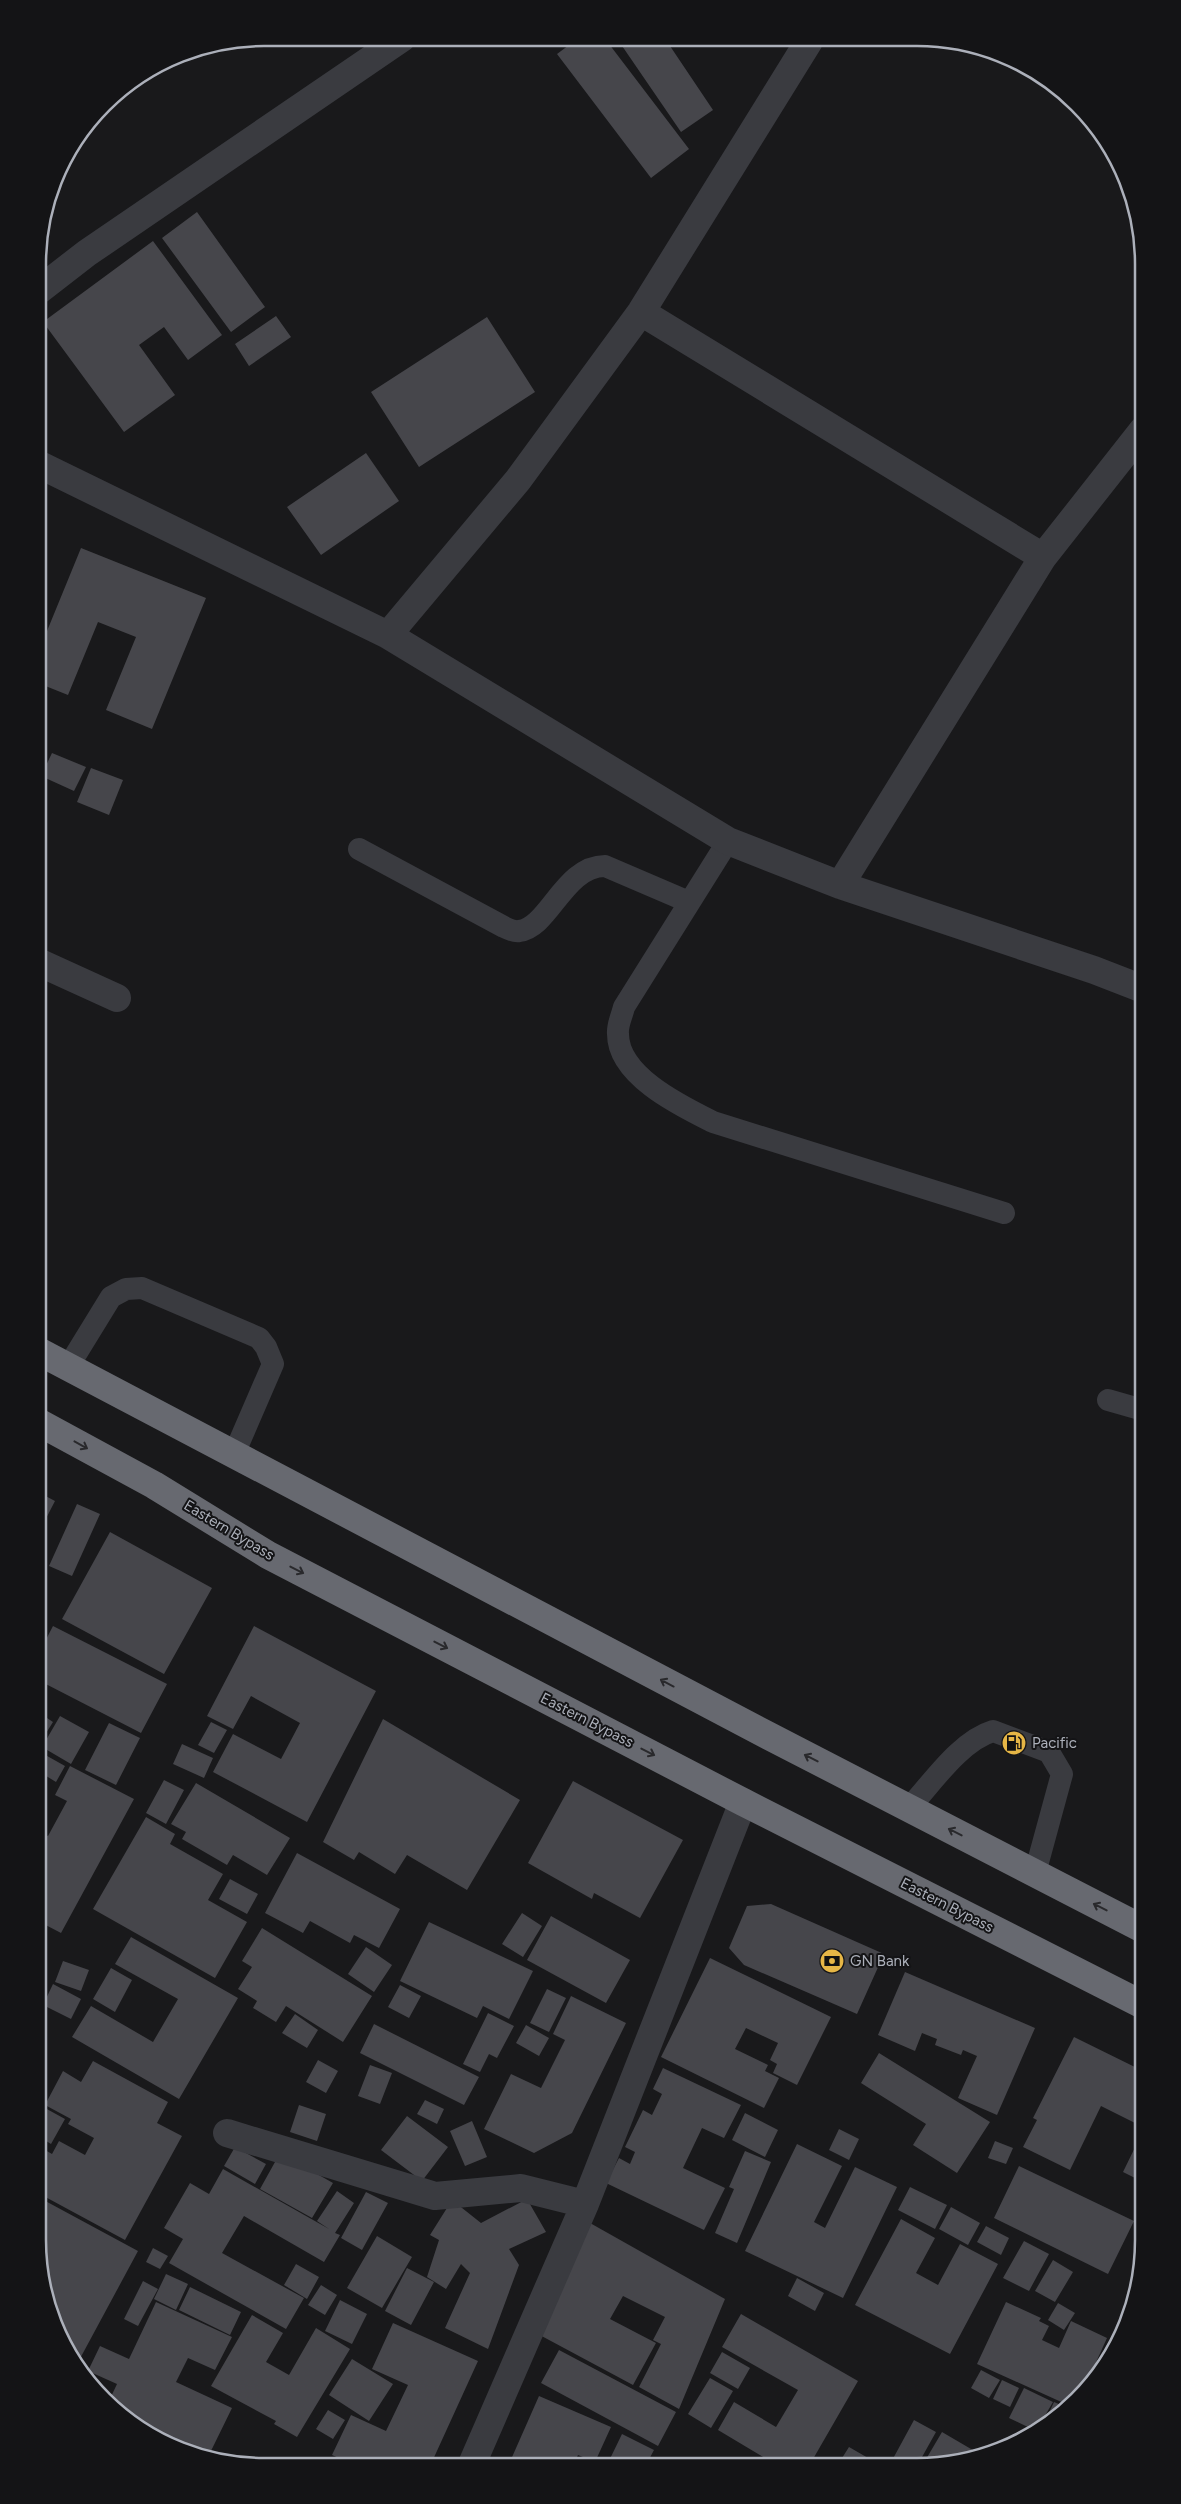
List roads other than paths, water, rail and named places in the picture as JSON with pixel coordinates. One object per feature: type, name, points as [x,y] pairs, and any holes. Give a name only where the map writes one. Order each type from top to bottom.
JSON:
[{"type":"highway","points":[[46,1355],[1135,1925]]},
{"type":"highway","name":"Eastern Bypass","points":[[46,1426],[154,1486],[268,1555],[743,1802],[1135,2001]]},
{"type":"street","points":[[46,285],[87,253],[390,46]]},
{"type":"street","points":[[388,635],[518,480],[642,312],[806,46]]},
{"type":"street","points":[[642,312],[1043,557]]},
{"type":"street","points":[[840,885],[1043,557],[1135,441]]},
{"type":"street","points":[[46,468],[388,635],[728,841],[840,885],[1094,970],[1135,986]]},
{"type":"street","points":[[46,966],[117,998]]},
{"type":"street","points":[[475,2458],[585,2204],[743,1802]]},
{"type":"street","points":[[227,2132],[435,2196],[521,2188],[585,2204]]},
{"type":"lane","points":[[728,841],[624,1007],[617,1033],[619,1047],[630,1067],[675,1102],[713,1122],[1004,1213]]},
{"type":"lane","points":[[359,849],[504,927],[518,932],[531,926],[583,870],[595,866],[605,866],[689,902]]},
{"type":"lane","points":[[68,1367],[110,1297],[126,1289],[142,1288],[259,1338],[266,1346],[273,1364],[234,1454]]},
{"type":"lane","points":[[1108,1400],[1135,1408]]},
{"type":"lane","points":[[909,1808],[968,1743],[984,1733],[993,1731],[1049,1752],[1062,1774],[1035,1873]]},
{"type":"place","name":"Pacific","points":[[1014,1743]]},
{"type":"place","name":"GN Bank","points":[[832,1961]]}]
